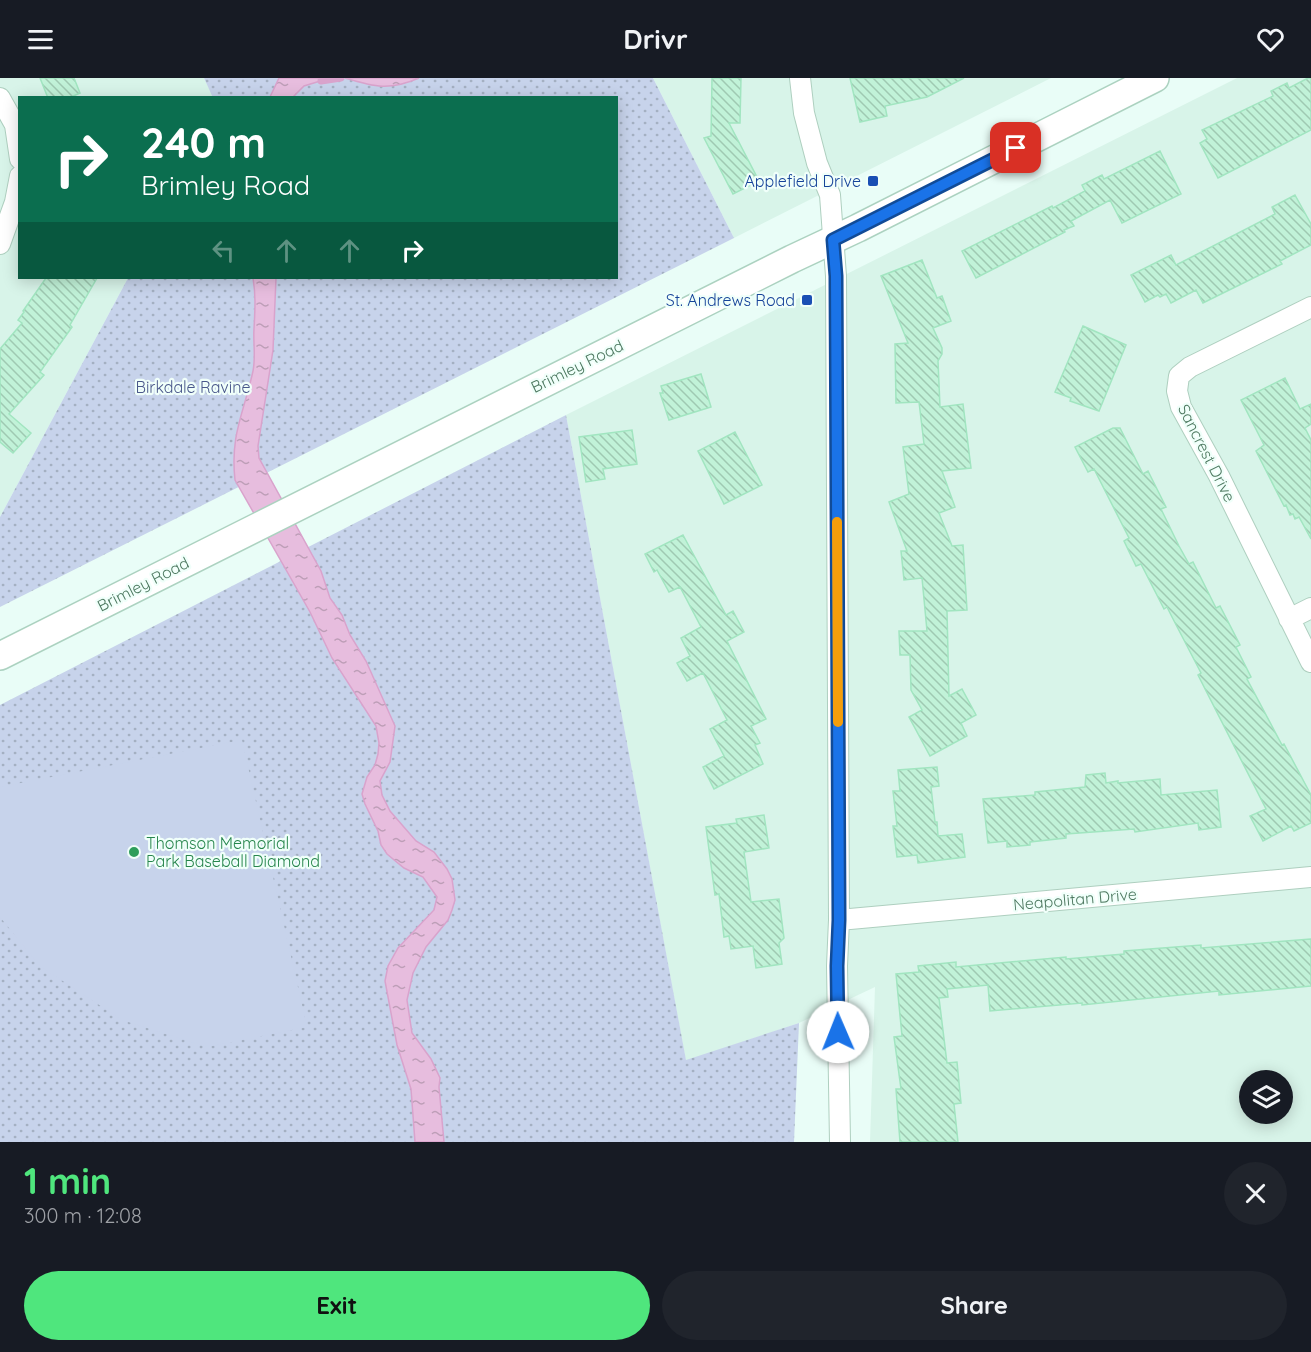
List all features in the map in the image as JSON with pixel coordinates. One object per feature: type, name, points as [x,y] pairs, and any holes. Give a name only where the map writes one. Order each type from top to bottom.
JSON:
[{"type":"main road","name":"Brimley Road","points":[[0,656],[1155,78]]},
{"type":"street","points":[[800,78],[804,113],[817,163],[830,195],[836,288],[839,920],[837,966],[840,1142]]},
{"type":"street","points":[[0,98],[15,125],[18,145]]},
{"type":"street","points":[[0,244],[18,186]]},
{"type":"street","name":"Sancrest Drive","points":[[1311,307],[1190,367],[1179,376],[1177,391],[1181,407],[1219,476],[1311,662]]},
{"type":"street","points":[[1289,619],[1311,608]]},
{"type":"street","name":"Neapolitan Drive","points":[[839,920],[1311,877]]},
{"type":"shaded area","points":[[0,78],[204,78],[213,96],[18,96],[18,279],[127,279],[0,517]]},
{"type":"shaded area","points":[[653,78],[1051,78],[734,238]]},
{"type":"shaded area","points":[[1237,78],[1311,78],[1311,1142],[870,1142],[875,987],[799,1023],[686,1061],[566,415]]},
{"type":"green space","name":"Birkdale Ravine","points":[[204,78],[653,78],[734,238],[0,607],[0,517],[127,279],[618,279],[618,96],[212,96]]},
{"type":"green space","points":[[566,415],[686,1060],[799,1023],[794,1142],[0,1142],[0,705]]},
{"type":"green space","name":"Thomson Memorial Park Baseball Diamond","points":[[242,740],[307,1027],[207,1047],[122,1020],[40,966],[0,917],[0,787]]},
{"type":"water","points":[[279,78],[330,78],[304,86],[294,96],[270,96]]},
{"type":"water","points":[[345,78],[419,78],[399,85],[382,86]]},
{"type":"water","points":[[253,279],[276,279],[273,350],[258,446],[259,458],[321,571],[330,598],[342,615],[350,635],[366,661],[395,726],[390,762],[380,781],[382,795],[390,811],[416,841],[434,852],[452,879],[455,900],[452,910],[448,920],[426,947],[413,973],[407,1000],[412,1033],[431,1059],[440,1078],[444,1142],[415,1142],[411,1089],[397,1045],[385,981],[388,966],[398,948],[434,910],[437,897],[423,877],[404,868],[387,854],[381,845],[378,831],[362,794],[378,754],[376,726],[332,658],[310,612],[235,480],[236,436],[254,365]]},
{"type":"building","points":[[40,78],[74,78],[80,93],[73,96],[47,96]]},
{"type":"building","points":[[712,78],[741,78],[740,123],[729,123],[759,181],[733,194],[704,138],[711,136]]},
{"type":"building","points":[[850,78],[964,78],[927,97],[885,106],[887,116],[860,122]]},
{"type":"building","points":[[1311,78],[1311,130],[1218,178],[1200,143],[1207,139],[1202,130],[1273,96],[1271,91],[1287,83],[1289,88]]},
{"type":"building","points":[[1160,151],[1181,194],[1122,223],[1110,200],[1071,221],[1074,226],[1064,230],[1065,232],[976,278],[962,251],[1085,191],[1082,185],[1102,175],[1104,179]]},
{"type":"building","points":[[1295,195],[1311,224],[1311,245],[1280,261],[1282,264],[1203,303],[1196,290],[1171,303],[1166,294],[1160,297],[1158,295],[1145,302],[1131,275],[1171,255],[1176,265],[1275,214],[1272,207]]},
{"type":"building","points":[[922,260],[937,298],[942,296],[951,321],[933,328],[942,348],[938,361],[940,407],[963,404],[971,468],[942,471],[955,507],[939,513],[952,546],[963,545],[967,610],[947,611],[949,696],[962,689],[976,715],[961,723],[967,736],[930,756],[909,717],[922,710],[911,690],[910,655],[900,655],[899,631],[927,631],[922,578],[904,580],[901,551],[907,551],[889,502],[909,494],[903,447],[924,444],[919,402],[896,403],[895,344],[908,343],[881,276]]},
{"type":"building","points":[[45,279],[96,279],[70,325],[72,327],[40,372],[44,375],[9,414],[31,433],[13,453],[0,442],[0,349],[22,323],[18,320]]},
{"type":"building","points":[[1083,326],[1126,345],[1099,411],[1070,401],[1071,398],[1055,392]]},
{"type":"building","points":[[701,374],[711,407],[669,420],[660,393],[663,393],[661,386]]},
{"type":"building","points":[[1285,378],[1300,409],[1311,404],[1311,424],[1305,428],[1311,440],[1311,539],[1299,517],[1295,519],[1293,514],[1290,515],[1286,505],[1284,506],[1256,451],[1264,445],[1241,400]]},
{"type":"building","points":[[1113,428],[1120,428],[1143,474],[1148,471],[1166,507],[1161,509],[1179,546],[1189,564],[1193,562],[1216,608],[1220,606],[1240,645],[1236,647],[1251,677],[1247,679],[1311,795],[1311,823],[1294,831],[1291,826],[1263,841],[1250,816],[1266,809],[1198,675],[1201,673],[1167,607],[1164,609],[1141,564],[1136,566],[1124,541],[1129,538],[1094,469],[1088,472],[1075,447]]},
{"type":"building","points":[[632,430],[637,464],[603,469],[605,479],[586,482],[579,437]]},
{"type":"building","points":[[735,432],[762,485],[724,504],[698,451]]},
{"type":"building","points":[[683,535],[726,615],[733,611],[744,632],[727,641],[766,719],[751,726],[760,743],[755,745],[763,764],[714,789],[703,767],[724,756],[710,729],[727,720],[703,673],[687,681],[677,663],[690,656],[681,638],[701,627],[680,587],[669,592],[657,570],[654,572],[645,554]]},
{"type":"building","points":[[937,767],[939,786],[931,787],[938,836],[962,834],[965,857],[918,863],[917,855],[897,857],[893,826],[897,826],[893,791],[900,791],[898,770]]},
{"type":"building","points":[[1105,773],[1106,783],[1160,779],[1161,795],[1217,790],[1221,827],[1199,830],[1198,823],[1135,832],[1134,829],[1066,834],[1066,838],[1030,842],[1030,845],[1007,847],[1007,841],[988,843],[983,799],[1035,795],[1035,792],[1085,787],[1086,775]]},
{"type":"building","points":[[764,815],[769,848],[744,852],[751,902],[779,899],[784,938],[779,943],[782,964],[756,968],[753,946],[731,949],[729,936],[724,937],[719,894],[715,895],[706,827],[737,823],[736,819]]},
{"type":"building","points":[[1311,939],[1311,986],[1219,995],[1219,991],[1082,1005],[1082,1003],[990,1011],[988,985],[947,989],[948,997],[939,998],[947,1063],[957,1062],[961,1103],[954,1104],[958,1142],[900,1142],[896,1089],[901,1089],[894,1037],[902,1036],[896,974],[919,972],[918,966],[956,962],[956,967],[1124,954],[1124,951],[1201,945],[1201,948]]},
{"type":"waterway","points":[[321,81],[341,78]]},
{"type":"slow traffic","points":[[837,522],[838,722]]},
{"type":"place","name":"Applefield Drive","points":[[873,181]]},
{"type":"place","name":"St. Andrews Road","points":[[807,300]]},
{"type":"place","name":"Thomson Memorial Park Baseball Diamond","points":[[134,852]]},
{"type":"route","points":[[838,1032],[836,276],[833,240],[1016,148]]}]
